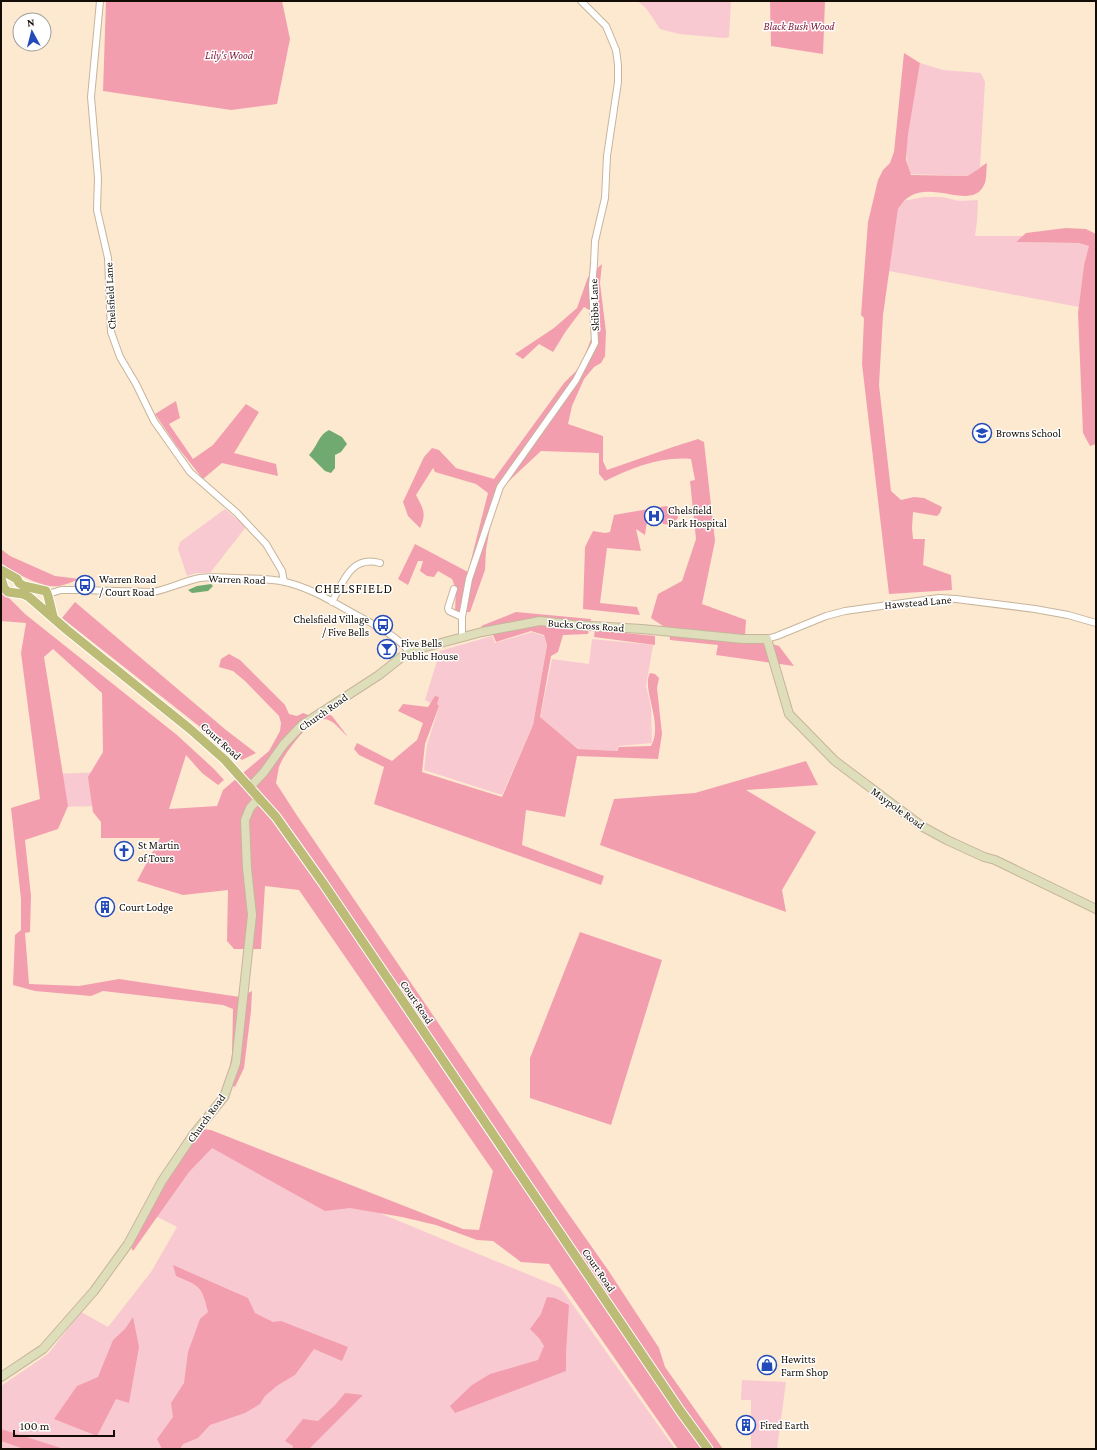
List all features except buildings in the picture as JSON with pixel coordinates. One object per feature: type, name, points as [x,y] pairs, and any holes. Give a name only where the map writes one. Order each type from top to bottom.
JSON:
[{"type":"main road","points":[[1,570],[27,587],[44,590],[48,595],[53,616]]},
{"type":"main road","points":[[6,580],[16,580],[18,591],[5,588],[6,580]]},
{"type":"main road","name":"Court Road","points":[[5,588],[27,595],[72,634],[207,743],[250,787],[286,831],[323,883],[681,1412],[708,1449]]},
{"type":"main road","points":[[39,589],[33,594],[35,602],[44,604],[48,595]]},
{"type":"street","name":"Chelsfield Lane","points":[[100,1],[91,97],[98,178],[97,210],[108,258],[111,332],[120,357],[136,384],[154,421],[190,472],[237,513],[266,544],[282,571],[284,582]]},
{"type":"street","name":"Skibbs Lane","points":[[462,637],[462,617],[470,579],[500,487],[576,380],[595,343],[592,285],[595,240],[605,198],[608,156],[618,82],[618,65],[616,50],[606,26],[581,1]]},
{"type":"street","points":[[332,602],[348,573],[353,568],[367,562],[380,563]]},
{"type":"street","name":"Warren Road","points":[[48,595],[61,590],[153,592],[193,580],[210,577],[284,582],[308,590],[382,629],[404,646],[409,652]]},
{"type":"street","points":[[454,589],[448,611],[462,617]]},
{"type":"street","name":"Hawstead Lane","points":[[767,639],[826,616],[844,611],[940,598],[956,598],[1035,609],[1068,615],[1096,623]]},
{"type":"street","name":"Bucks Cross Road","points":[[409,652],[503,627],[540,621],[574,625],[642,628],[743,640],[767,639]]},
{"type":"street","name":"Maypole Road","points":[[767,639],[789,714],[835,761],[923,827],[947,840],[995,860],[1096,909]]},
{"type":"street","name":"Church Road","points":[[250,787],[264,772],[284,744],[302,725],[379,675],[409,652]]},
{"type":"street","name":"Church Road","points":[[1,1377],[43,1349],[94,1291],[128,1244],[162,1181],[193,1136],[224,1097],[236,1063],[252,915],[244,820],[250,808],[259,798]]},
{"type":"shaded area","points":[[637,1],[731,1],[729,37],[724,38],[679,34],[660,29],[646,8]]},
{"type":"shaded area","points":[[920,63],[943,70],[981,73],[985,82],[980,167],[967,176],[909,174],[907,160],[908,133]]},
{"type":"shaded area","points":[[924,197],[942,197],[959,201],[978,200],[975,236],[1023,236],[1016,242],[1079,243],[1090,246],[1084,265],[1079,307],[889,271],[898,209],[903,201]]},
{"type":"shaded area","points":[[329,430],[342,437],[347,444],[341,452],[335,455],[335,468],[331,473],[325,471],[309,455],[323,434]]},
{"type":"shaded area","points":[[225,509],[246,527],[210,573],[196,573],[187,576],[178,549],[180,542]]},
{"type":"shaded area","points":[[211,584],[213,586],[208,591],[192,593],[188,590],[197,586]]},
{"type":"shaded area","points":[[532,632],[544,636],[547,644],[533,725],[502,795],[424,770],[427,745],[439,707],[425,700],[440,651],[492,636],[495,643]]},
{"type":"shaded area","points":[[592,639],[653,645],[646,686],[651,707],[652,743],[619,746],[616,751],[579,749],[540,718],[552,659],[589,664]]},
{"type":"shaded area","points":[[102,772],[103,806],[55,807],[54,774]]},
{"type":"shaded area","points":[[206,1141],[561,1288],[675,1449],[1,1449],[1,1386],[48,1354],[81,1312],[108,1327],[151,1272],[177,1227],[152,1214]]},
{"type":"shaded area","points":[[742,1380],[786,1382],[777,1449],[751,1449],[751,1400],[741,1400]]},
{"type":"green space","name":"Lily's Wood","points":[[106,1],[282,1],[290,39],[277,104],[231,110],[103,91]]},
{"type":"green space","name":"Black Bush Wood","points":[[770,1],[825,1],[823,54],[771,46]]},
{"type":"green space","points":[[904,53],[920,63],[908,134],[906,160],[911,175],[967,176],[987,163],[985,183],[977,193],[968,196],[932,192],[919,193],[908,198],[898,209],[883,315],[879,385],[891,491],[901,500],[914,497],[924,498],[942,507],[937,516],[913,512],[913,539],[925,539],[923,565],[951,575],[952,590],[889,594],[862,364],[864,318],[861,315],[868,222],[878,180],[883,170],[890,163],[894,152]]},
{"type":"green space","points":[[1066,228],[1086,229],[1096,234],[1096,444],[1090,446],[1083,433],[1078,313],[1084,265],[1089,246],[1079,243],[1016,242],[1026,233]]},
{"type":"green space","points":[[602,264],[600,283],[606,332],[605,356],[601,363],[594,367],[584,379],[572,406],[568,424],[603,436],[603,461],[607,470],[698,439],[704,442],[715,541],[702,604],[746,620],[745,636],[779,646],[794,666],[716,655],[718,645],[670,640],[669,630],[651,618],[658,594],[682,581],[696,539],[690,481],[695,480],[691,459],[669,459],[658,461],[625,472],[605,481],[599,474],[599,453],[541,451],[496,493],[486,550],[485,570],[470,612],[455,612],[456,589],[452,579],[438,571],[434,577],[427,576],[420,571],[423,561],[418,561],[408,585],[398,579],[415,544],[468,572],[488,493],[476,484],[435,472],[433,468],[416,495],[421,504],[424,515],[420,528],[408,516],[403,502],[424,457],[432,448],[439,450],[456,468],[494,479],[564,383],[581,366],[591,339],[591,311],[584,307],[566,331],[553,352],[539,344],[523,359],[515,354],[554,328],[577,308],[588,277]]},
{"type":"green space","points":[[176,401],[180,418],[169,424],[193,459],[213,445],[246,404],[259,412],[234,453],[276,464],[278,476],[222,463],[203,479],[176,445],[155,414]]},
{"type":"green space","points":[[666,506],[676,510],[678,518],[671,525],[663,524],[660,516],[647,521],[645,535],[636,529],[641,551],[607,548],[600,603],[637,607],[640,615],[583,609],[585,547],[593,531],[605,533],[610,532],[614,515]]},
{"type":"green space","points":[[1,549],[10,556],[55,576],[80,579],[59,586],[45,585],[37,582],[20,575],[1,563]]},
{"type":"green space","points":[[1,590],[25,614],[177,735],[224,780],[218,785],[202,773],[186,755],[169,809],[217,806],[223,790],[269,751],[280,731],[281,723],[279,716],[245,681],[233,671],[219,667],[221,659],[229,654],[240,660],[285,705],[289,714],[297,716],[303,713],[311,716],[325,712],[332,716],[348,737],[331,721],[324,719],[318,720],[312,724],[291,746],[279,767],[276,783],[556,1196],[608,1270],[659,1348],[665,1367],[723,1449],[678,1449],[549,1264],[521,1262],[493,1241],[477,1240],[436,1225],[402,1217],[350,1208],[325,1211],[212,1148],[189,1172],[133,1251],[131,1247],[163,1188],[202,1129],[211,1130],[463,1229],[479,1230],[493,1171],[299,890],[265,886],[261,949],[234,949],[227,941],[228,890],[183,895],[137,881],[160,838],[101,838],[101,822],[93,812],[88,777],[103,752],[102,693],[53,649],[44,657],[68,806],[58,829],[25,840],[31,896],[30,932],[25,933],[29,984],[79,986],[119,979],[240,997],[252,991],[244,1068],[235,1087],[227,1083],[232,1054],[233,1009],[223,1005],[103,991],[91,996],[35,991],[13,985],[15,935],[21,930],[21,899],[11,808],[40,799],[21,653],[26,623],[1,621]]},
{"type":"green space","points":[[75,602],[226,730],[256,753],[242,760],[62,618]]},
{"type":"green space","points":[[516,612],[591,619],[588,634],[563,635],[558,652],[551,656],[540,717],[578,749],[617,751],[619,747],[651,746],[655,727],[648,680],[650,673],[655,674],[659,678],[657,688],[662,734],[658,759],[577,756],[565,817],[526,810],[522,845],[604,876],[601,885],[374,804],[384,767],[359,755],[354,749],[357,743],[392,761],[417,740],[423,723],[398,711],[403,704],[428,707],[435,696],[439,697],[437,704],[439,706],[425,744],[422,772],[502,797],[533,725],[547,645],[544,635],[531,631],[496,642],[493,635],[481,626]]},
{"type":"green space","points":[[595,630],[655,636],[655,645],[594,637]]},
{"type":"green space","points":[[806,761],[818,785],[746,790],[816,832],[782,890],[786,912],[600,845],[614,799],[695,793]]},
{"type":"green space","points":[[580,932],[662,960],[611,1125],[530,1098],[530,1058]]},
{"type":"green space","points":[[173,1265],[248,1298],[255,1313],[273,1322],[281,1321],[348,1347],[342,1361],[314,1349],[295,1375],[278,1385],[265,1396],[260,1404],[245,1413],[210,1425],[198,1438],[183,1444],[180,1449],[162,1449],[157,1439],[173,1417],[171,1403],[184,1383],[188,1352],[200,1319],[208,1312],[204,1296],[201,1291],[190,1282],[176,1276]]},
{"type":"green space","points":[[547,1297],[555,1298],[569,1305],[566,1371],[455,1413],[450,1406],[472,1385],[490,1374],[538,1360],[544,1346],[539,1338],[530,1329],[541,1314]]},
{"type":"green space","points":[[133,1317],[139,1347],[129,1403],[116,1399],[97,1436],[54,1419],[77,1386],[98,1377],[113,1340],[125,1329]]},
{"type":"green space","points":[[345,1393],[363,1395],[309,1449],[292,1449],[293,1446],[285,1441],[303,1419],[318,1421]]},
{"type":"green space","points":[[1,1429],[64,1449],[24,1449],[1,1441]]},
{"type":"place","name":"Browns School","points":[[982,433]]},
{"type":"place","name":"Chelsfield Park Hospital","points":[[654,516]]},
{"type":"place","name":"Warren Road / Court Road","points":[[85,585]]},
{"type":"place","name":"Chelsfield Village / Five Bells","points":[[383,625]]},
{"type":"place","name":"Five Bells Public House","points":[[387,649]]},
{"type":"place","name":"St Martin of Tours","points":[[124,851]]},
{"type":"place","name":"Court Lodge","points":[[105,907]]},
{"type":"place","name":"Hewitts Farm Shop","points":[[767,1365]]},
{"type":"place","name":"Fired Earth","points":[[746,1425]]},
{"type":"district","name":"CHELSFIELD","points":[[354,588]]}]
